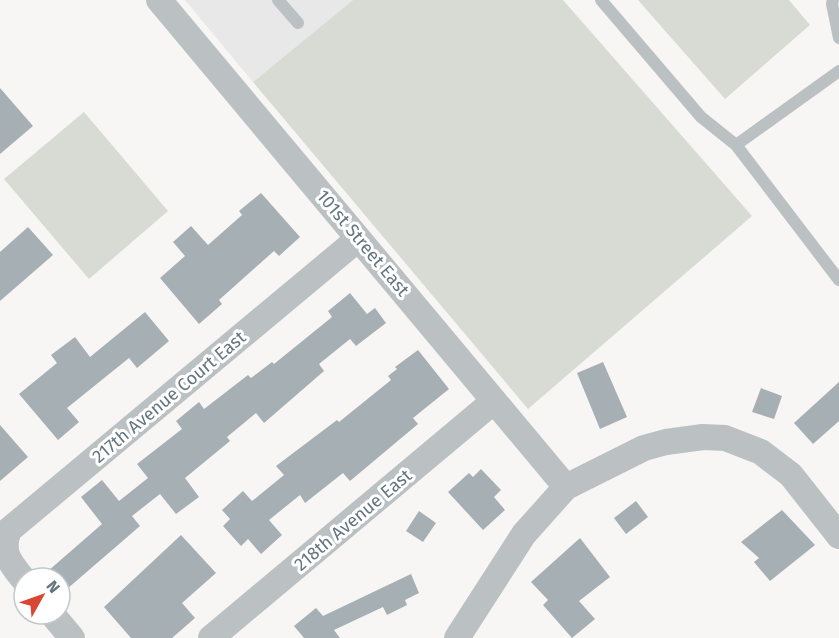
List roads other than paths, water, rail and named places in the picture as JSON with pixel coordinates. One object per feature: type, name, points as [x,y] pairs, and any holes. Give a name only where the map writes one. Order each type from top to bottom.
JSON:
[{"type":"street","name":"101st Street East","points":[[159,0],[566,487]]},
{"type":"street","name":"217th Avenue Court East","points":[[14,566],[3,548],[9,530],[358,239]]},
{"type":"street","name":"218th Avenue East","points":[[211,638],[494,401]]},
{"type":"street","points":[[458,638],[524,534],[566,487],[644,448],[703,437],[725,438],[762,452],[791,475],[839,536]]},
{"type":"street","points":[[62,626],[72,638]]},
{"type":"lane","points":[[278,0],[298,23]]},
{"type":"lane","points":[[601,0],[701,117],[736,145],[839,280]]},
{"type":"lane","points":[[834,0],[832,4],[839,38]]},
{"type":"lane","points":[[736,145],[839,71]]}]
